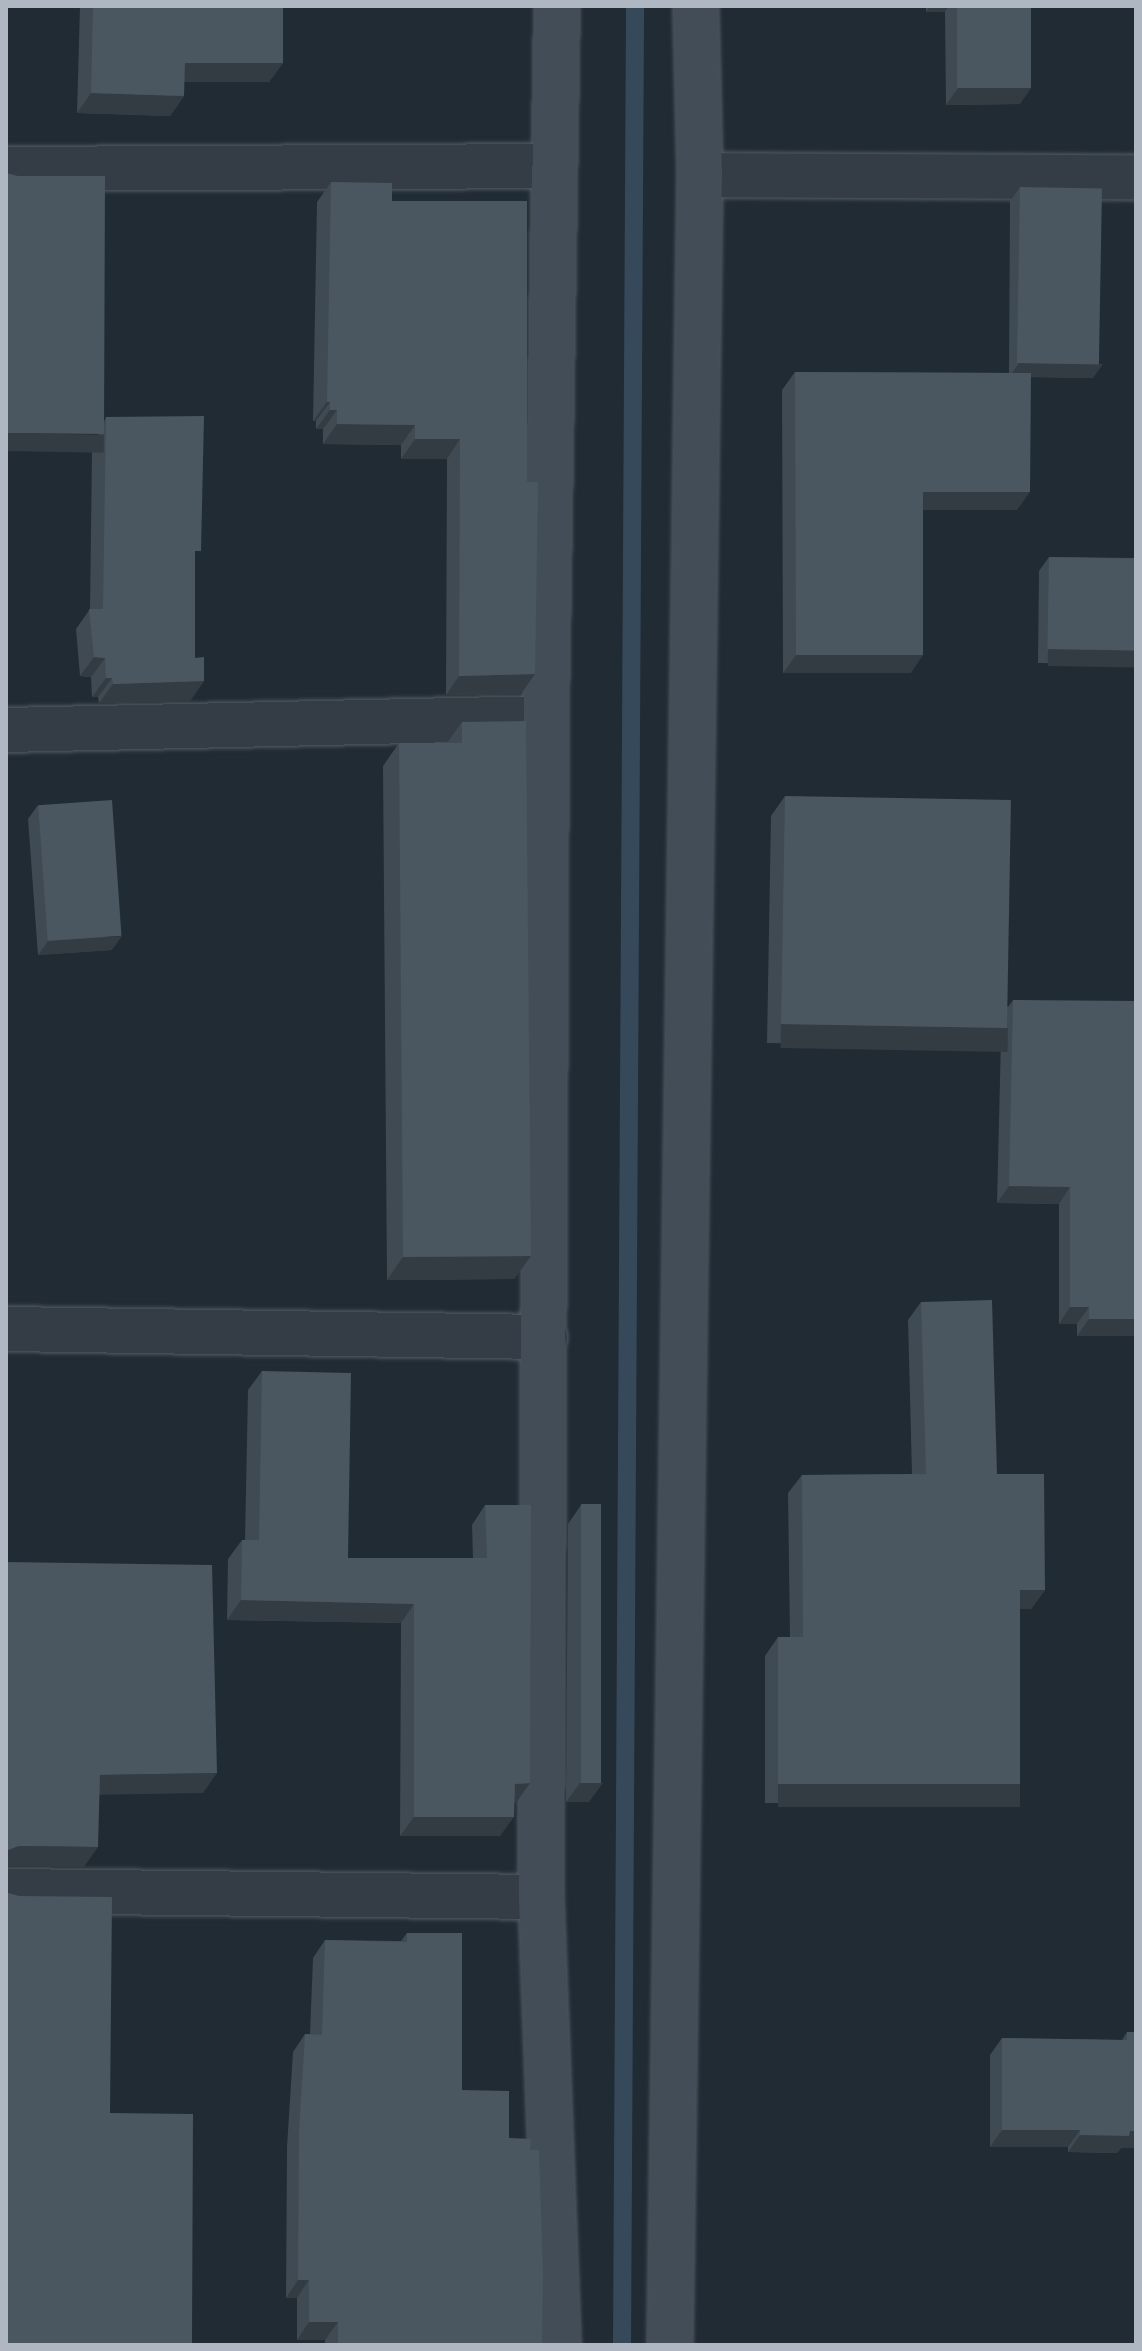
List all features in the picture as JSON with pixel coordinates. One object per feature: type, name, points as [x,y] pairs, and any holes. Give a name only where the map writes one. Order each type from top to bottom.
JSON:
[{"type":"street","points":[[557,6],[546,718],[541,1897],[558,2345]]},
{"type":"street","points":[[670,2345],[700,175],[696,6]]},
{"type":"street","points":[[6,169],[553,166]]},
{"type":"street","points":[[700,175],[1136,177]]},
{"type":"street","points":[[6,730],[546,718]]},
{"type":"street","points":[[6,1329],[545,1337]]},
{"type":"street","points":[[6,1891],[541,1897]]},
{"type":"building","points":[[93,6],[283,6],[283,63],[185,63],[184,96],[91,93]]},
{"type":"building","points":[[957,6],[1031,6],[1031,88],[957,88]]},
{"type":"building","points":[[6,173],[18,176],[105,176],[104,434],[6,433]]},
{"type":"building","points":[[331,182],[392,183],[392,201],[527,201],[527,482],[538,482],[535,674],[459,676],[460,439],[415,439],[415,425],[337,424],[337,410],[330,410],[330,402],[327,402]]},
{"type":"building","points":[[1020,187],[1102,188],[1099,364],[1017,363]]},
{"type":"building","points":[[795,372],[1031,373],[1030,492],[923,492],[923,655],[796,655]]},
{"type":"building","points":[[204,416],[201,551],[195,551],[195,658],[204,657],[204,681],[113,684],[112,678],[106,678],[105,658],[94,657],[89,609],[103,609],[106,417]]},
{"type":"building","points":[[1049,557],[1136,559],[1134,651],[1047,649]]},
{"type":"building","points":[[526,721],[531,1256],[403,1257],[399,743],[462,743],[462,722]]},
{"type":"building","points":[[785,796],[1011,800],[1007,1028],[781,1024]]},
{"type":"building","points":[[112,800],[121,936],[48,941],[38,805]]},
{"type":"building","points":[[1013,1000],[1136,1001],[1136,1319],[1089,1319],[1089,1307],[1070,1307],[1070,1187],[1009,1186]]},
{"type":"building","points":[[992,1300],[997,1474],[1044,1474],[1045,1590],[1020,1590],[1020,1784],[778,1784],[778,1637],[803,1637],[802,1475],[926,1474],[921,1302]]},
{"type":"building","points":[[262,1371],[351,1373],[348,1558],[487,1558],[485,1505],[531,1505],[530,1783],[515,1784],[514,1817],[414,1817],[414,1604],[241,1600],[242,1540],[259,1540]]},
{"type":"building","points":[[581,1504],[601,1504],[601,1783],[581,1783]]},
{"type":"building","points":[[6,1562],[212,1565],[217,1773],[100,1775],[98,1847],[19,1846],[6,1851]]},
{"type":"building","points":[[6,1891],[19,1896],[112,1897],[110,2113],[193,2114],[192,2345],[6,2345]]},
{"type":"building","points":[[407,1933],[462,1933],[462,2090],[509,2091],[509,2138],[531,2139],[530,2150],[539,2150],[542,2345],[338,2345],[338,2322],[309,2322],[309,2280],[298,2280],[299,2129],[305,2034],[322,2035],[325,1940],[407,1942]]},
{"type":"building","points":[[1127,2032],[1136,2032],[1136,2131],[1130,2131],[1129,2136],[1080,2135],[1080,2130],[1002,2130],[1002,2038],[1127,2040]]},
{"type":"waterway","points":[[622,2345],[635,6]]}]
